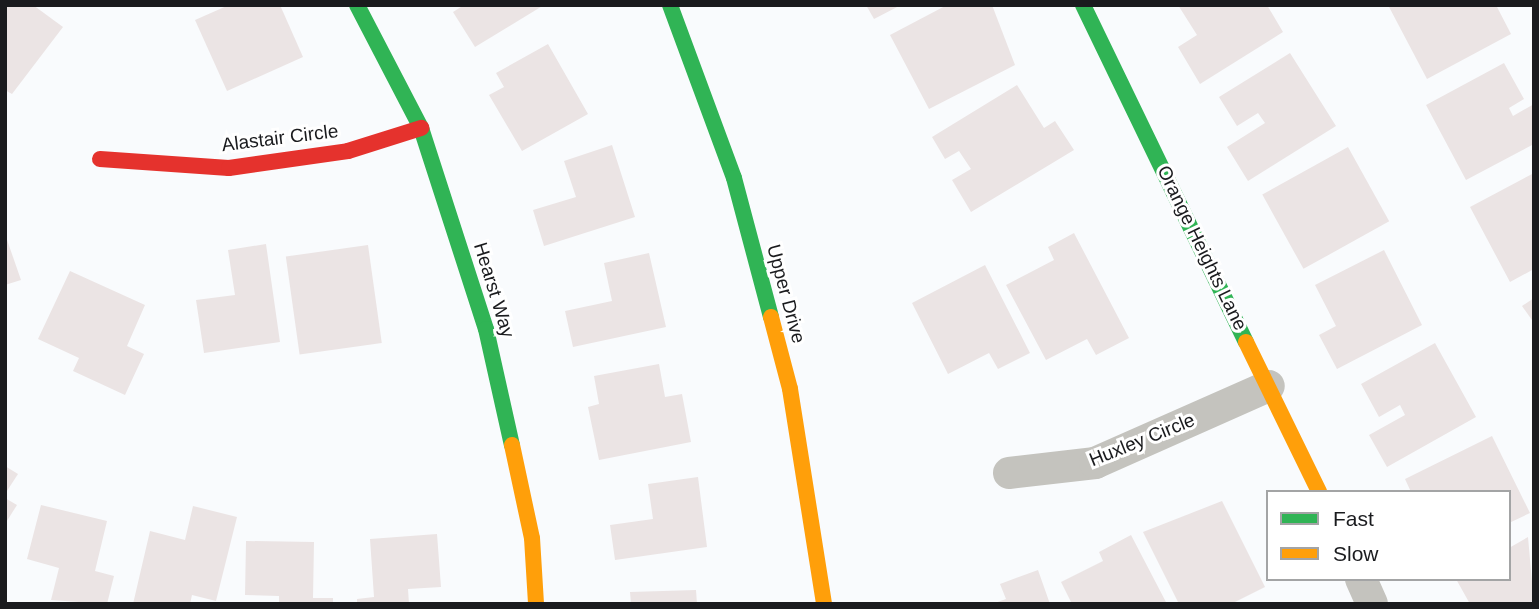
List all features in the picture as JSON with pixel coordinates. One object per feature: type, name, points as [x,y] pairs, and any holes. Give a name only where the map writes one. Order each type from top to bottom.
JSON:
[{"type":"street","name":"Hearst Way","points":[[357,5],[421,128],[486,329],[532,538],[536,604]]},
{"type":"street","name":"Upper Drive","points":[[670,5],[734,178],[790,389],[824,604]]},
{"type":"street","name":"Orange Heights Lane","points":[[1083,5],[1318,490]]},
{"type":"street","name":"Alastair Circle","points":[[100,159],[229,168],[348,151],[421,128]]},
{"type":"street","name":"Huxley Circle","points":[[1009,473],[1095,463],[1269,386]]},
{"type":"street","points":[[1362,581],[1372,604]]},
{"type":"building","points":[[5,5],[33,5],[63,27],[12,94],[5,90]]},
{"type":"building","points":[[229,5],[280,5],[303,57],[227,91],[195,20]]},
{"type":"building","points":[[464,5],[544,5],[475,47],[453,12]]},
{"type":"building","points":[[866,5],[901,5],[874,19]]},
{"type":"building","points":[[947,5],[992,5],[1015,65],[929,109],[890,35]]},
{"type":"building","points":[[1178,5],[1267,5],[1283,32],[1200,84],[1178,47],[1197,35]]},
{"type":"building","points":[[1388,5],[1496,5],[1511,34],[1427,79]]},
{"type":"building","points":[[548,44],[588,114],[522,151],[489,95],[504,87],[496,73]]},
{"type":"building","points":[[1290,53],[1336,126],[1248,181],[1227,147],[1265,123],[1258,113],[1237,126],[1219,97]]},
{"type":"building","points":[[1504,63],[1524,99],[1509,108],[1513,116],[1534,104],[1534,144],[1466,180],[1426,105]]},
{"type":"building","points":[[1017,85],[1044,128],[1055,121],[1074,150],[971,212],[952,180],[971,169],[959,151],[945,159],[932,137]]},
{"type":"building","points":[[612,145],[635,217],[544,246],[533,210],[576,197],[564,161]]},
{"type":"building","points":[[1348,147],[1389,221],[1303,269],[1262,195]]},
{"type":"building","points":[[1534,173],[1534,269],[1510,282],[1470,207]]},
{"type":"building","points":[[1074,233],[1129,338],[1096,355],[1087,339],[1046,360],[1006,285],[1054,260],[1048,247]]},
{"type":"building","points":[[5,234],[21,280],[5,285]]},
{"type":"building","points":[[266,244],[280,342],[204,353],[196,300],[235,295],[228,250]]},
{"type":"building","points":[[368,245],[382,343],[300,355],[286,257]]},
{"type":"building","points":[[1384,250],[1422,325],[1337,369],[1319,335],[1336,326],[1315,285]]},
{"type":"building","points":[[649,253],[666,327],[573,347],[565,311],[612,301],[604,263]]},
{"type":"building","points":[[985,265],[1030,353],[998,369],[989,353],[948,374],[912,303]]},
{"type":"building","points":[[70,271],[145,305],[127,346],[144,354],[125,395],[73,371],[79,358],[38,339]]},
{"type":"building","points":[[1534,298],[1534,323],[1522,306]]},
{"type":"building","points":[[1435,343],[1476,417],[1387,467],[1369,435],[1405,415],[1400,405],[1379,417],[1361,384]]},
{"type":"building","points":[[659,364],[665,397],[682,394],[691,442],[599,460],[588,407],[599,404],[594,376]]},
{"type":"building","points":[[1492,436],[1530,513],[1511,522],[1511,490],[1410,490],[1405,479]]},
{"type":"building","points":[[5,466],[18,474],[5,494]]},
{"type":"building","points":[[698,477],[707,547],[615,560],[610,525],[653,519],[648,484]]},
{"type":"building","points":[[5,498],[17,505],[5,524]]},
{"type":"building","points":[[1222,501],[1265,587],[1231,604],[1179,604],[1143,532]]},
{"type":"building","points":[[41,505],[107,521],[95,571],[114,576],[107,604],[51,600],[59,568],[27,559]]},
{"type":"building","points":[[193,506],[237,517],[216,601],[192,595],[190,604],[133,604],[150,531],[185,540]]},
{"type":"building","points":[[437,534],[441,587],[408,589],[409,604],[357,604],[357,599],[374,597],[370,539]]},
{"type":"building","points":[[1131,535],[1167,604],[1072,604],[1061,582],[1103,561],[1099,552]]},
{"type":"building","points":[[1528,537],[1534,604],[1470,604],[1457,581],[1511,581],[1511,547]]},
{"type":"building","points":[[246,541],[314,542],[313,598],[333,598],[333,604],[279,604],[279,596],[245,595]]},
{"type":"building","points":[[1038,570],[1050,604],[992,604],[1006,599],[1000,584]]},
{"type":"building","points":[[696,590],[697,604],[631,604],[630,592]]},
{"type":"traffic: fast","points":[[357,5],[421,128],[486,329],[512,445]]},
{"type":"traffic: fast","points":[[670,5],[734,178],[771,317]]},
{"type":"traffic: fast","points":[[1083,5],[1246,342]]},
{"type":"traffic: slow","points":[[771,317],[790,389],[824,604]]},
{"type":"traffic: slow","points":[[1246,342],[1318,490]]},
{"type":"traffic: slow","points":[[512,445],[532,538],[536,604]]},
{"type":"traffic: jam","points":[[100,159],[229,168],[348,151],[421,128]]}]
